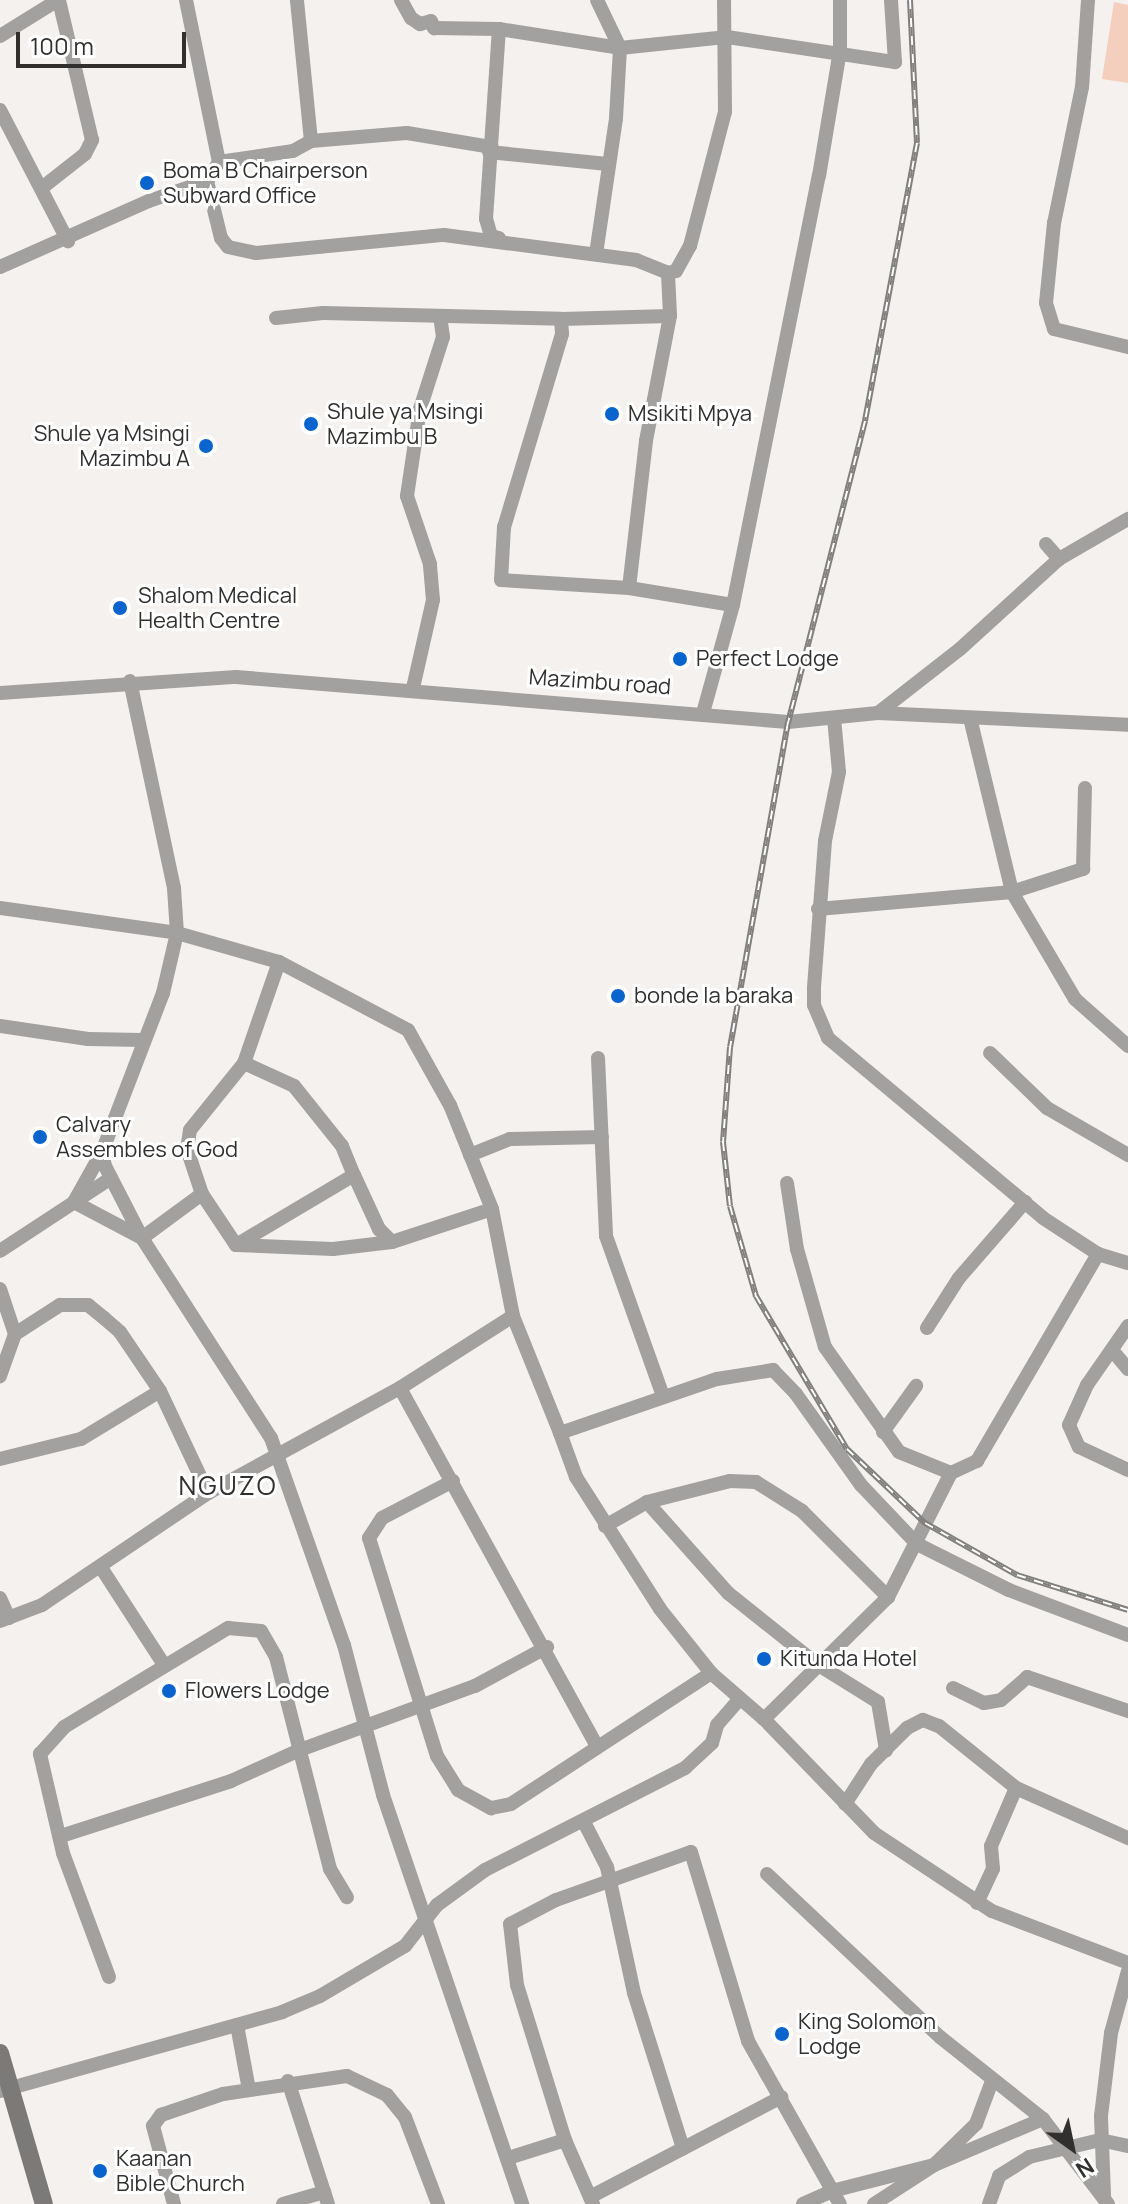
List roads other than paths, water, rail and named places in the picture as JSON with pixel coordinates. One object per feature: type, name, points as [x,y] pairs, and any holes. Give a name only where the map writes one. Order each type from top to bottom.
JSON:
[{"type":"street","points":[[0,36],[58,0],[92,140],[85,154],[43,187]]},
{"type":"street","points":[[0,267],[68,241],[149,201],[207,181],[219,162],[186,0]]},
{"type":"street","points":[[297,0],[311,141]]},
{"type":"street","points":[[401,0],[411,18],[420,24],[431,21],[434,28],[499,29],[620,48],[727,37],[840,51],[895,62],[891,0]]},
{"type":"street","points":[[596,254],[620,48],[597,0]]},
{"type":"street","points":[[207,181],[221,238],[242,253],[409,235],[499,238],[636,260],[668,273],[676,271],[690,246],[725,112],[727,37],[724,0]]},
{"type":"street","points":[[703,713],[733,605],[840,51],[840,0]]},
{"type":"street","points":[[1088,0],[1084,76],[1054,223],[1046,303],[1054,329],[1128,347]]},
{"type":"street","points":[[499,29],[487,227],[499,238]]},
{"type":"street","points":[[0,110],[43,187],[68,241]]},
{"type":"street","points":[[219,162],[293,151],[311,141],[407,133],[491,149],[607,164]]},
{"type":"street","points":[[629,588],[646,441],[670,316],[668,273]]},
{"type":"street","points":[[276,318],[323,313],[561,319],[670,316]]},
{"type":"street","points":[[413,688],[433,600],[430,564],[407,496],[420,409],[443,337],[440,316]]},
{"type":"street","points":[[561,319],[562,334],[504,527],[501,580],[629,588],[733,605]]},
{"type":"street","points":[[878,713],[960,649],[1059,559],[1128,519]]},
{"type":"street","points":[[1046,544],[1059,559]]},
{"type":"street","name":"Mazimbu road","points":[[0,693],[130,681],[236,677],[413,688],[788,722],[878,713],[971,722],[1128,725]]},
{"type":"street","points":[[74,1202],[102,1152],[163,993],[177,933],[174,888],[130,681]]},
{"type":"street","points":[[834,718],[839,772],[818,909],[814,1005],[828,1038],[1025,1202],[1098,1254],[1128,1263]]},
{"type":"street","points":[[971,722],[1012,892],[1075,999],[1128,1046]]},
{"type":"street","points":[[818,909],[1012,892],[1083,869],[1085,788]]},
{"type":"street","points":[[0,908],[177,933],[279,962],[408,1030],[450,1105],[492,1209],[513,1316],[576,1477],[652,1599],[711,1673],[764,1719],[845,1804],[904,1858],[977,1903],[1128,1963]]},
{"type":"street","points":[[236,1245],[202,1194],[190,1168],[190,1130],[244,1063],[279,962]]},
{"type":"street","points":[[0,1026],[88,1039],[143,1040]]},
{"type":"street","points":[[990,1053],[1047,1108],[1128,1155]]},
{"type":"street","points":[[598,1058],[606,1236],[663,1396]]},
{"type":"street","points":[[244,1063],[294,1086],[342,1146],[379,1229],[392,1242]]},
{"type":"street","points":[[470,1155],[510,1139],[602,1137]]},
{"type":"street","points":[[102,1152],[111,1178],[142,1238],[255,1405],[276,1454],[369,1724],[383,1795],[522,2204]]},
{"type":"street","points":[[236,1245],[354,1175]]},
{"type":"street","points":[[0,1251],[111,1178]]},
{"type":"street","points":[[787,1183],[789,1214],[818,1330],[883,1432],[914,1462],[951,1473]]},
{"type":"street","points":[[142,1238],[202,1194]]},
{"type":"street","points":[[74,1202],[142,1238]]},
{"type":"street","points":[[927,1328],[959,1278],[1025,1202]]},
{"type":"street","points":[[236,1245],[333,1249],[392,1242],[492,1209]]},
{"type":"street","points":[[764,1719],[888,1597],[951,1473],[977,1461],[1098,1254]]},
{"type":"street","points":[[0,1289],[15,1334]]},
{"type":"street","points":[[0,1376],[15,1334],[60,1305],[88,1305],[120,1332],[160,1391],[208,1493]]},
{"type":"street","points":[[0,1598],[4,1620],[102,1569],[208,1493],[400,1388],[513,1316]]},
{"type":"street","points":[[1128,1326],[1083,1392],[1069,1434],[1079,1447],[1128,1470]]},
{"type":"street","points":[[1112,1350],[1128,1369]]},
{"type":"street","points":[[560,1433],[663,1396],[741,1373],[773,1370],[796,1394],[861,1485],[917,1544],[1009,1590],[1128,1635]]},
{"type":"street","points":[[883,1432],[916,1386]]},
{"type":"street","points":[[400,1388],[547,1647],[597,1746]]},
{"type":"street","points":[[0,1459],[81,1439],[160,1391]]},
{"type":"street","points":[[453,1481],[382,1518],[369,1538],[437,1756],[458,1790],[491,1808],[511,1804],[711,1673]]},
{"type":"street","points":[[605,1526],[647,1502],[730,1481],[756,1482],[802,1511],[888,1597]]},
{"type":"street","points":[[647,1502],[728,1593],[817,1664],[878,1702],[886,1750]]},
{"type":"street","points":[[102,1569],[164,1665]]},
{"type":"street","points":[[109,1977],[84,1920],[40,1754],[64,1727],[228,1628],[261,1631],[276,1657],[297,1751],[330,1869],[347,1897]]},
{"type":"street","points":[[61,1836],[231,1781],[297,1751],[475,1686],[547,1647]]},
{"type":"street","points":[[953,1688],[984,1703],[1001,1700],[1027,1677],[1128,1711]]},
{"type":"street","points":[[5,2089],[237,2025],[320,1996],[405,1946],[437,1905],[485,1870],[584,1822],[640,1787],[685,1768],[712,1743],[717,1725],[740,1699]]},
{"type":"street","points":[[845,1804],[857,1781],[907,1728],[923,1720],[939,1726],[1016,1788],[1128,1838]]},
{"type":"street","points":[[977,1903],[993,1869],[991,1846],[1016,1788]]},
{"type":"street","points":[[584,1822],[609,1882],[634,1993],[683,2148]]},
{"type":"street","points":[[781,2097],[683,2148],[592,2201],[565,2140],[517,1985],[509,1929],[513,1919],[691,1852],[735,2008],[836,2197]]},
{"type":"street","points":[[767,1874],[992,2081],[1043,2119],[1106,2201]]},
{"type":"street","points":[[405,1946],[435,1947]]},
{"type":"street","points":[[1106,2201],[1100,2140],[1111,2033],[1128,1971]]},
{"type":"street","points":[[237,2025],[249,2090]]},
{"type":"street","points":[[0,2053],[5,2089],[44,2204]]},
{"type":"street","points":[[174,2204],[153,2126],[161,2115],[189,2104],[288,2081],[359,2078],[387,2095],[405,2117],[438,2204]]},
{"type":"street","points":[[283,2204],[326,2198],[288,2081]]},
{"type":"street","points":[[874,2204],[934,2165],[976,2124],[992,2081]]},
{"type":"street","points":[[803,2204],[836,2197],[934,2165],[1043,2119]]},
{"type":"street","points":[[508,2158],[565,2140]]},
{"type":"street","points":[[989,2204],[999,2176],[1029,2157],[1066,2145],[1100,2140],[1128,2146]]},
{"type":"railway","points":[[910,0],[917,143],[865,421],[788,722],[730,1047],[723,1142],[730,1206],[756,1296],[847,1449],[925,1523],[1017,1575],[1128,1610]]},
{"type":"place","name":"Boma B Chairperson Subward Office","points":[[147,183]]},
{"type":"place","name":"Msikiti Mpya","points":[[612,414]]},
{"type":"place","name":"Shule ya Msingi Mazimbu B","points":[[311,424]]},
{"type":"place","name":"Shule ya Msingi Mazimbu A","points":[[206,446]]},
{"type":"place","name":"Shalom Medical Health Centre","points":[[120,608]]},
{"type":"place","name":"Perfect Lodge","points":[[680,659]]},
{"type":"place","name":"bonde la baraka","points":[[618,996]]},
{"type":"place","name":"Calvary Assembles of God","points":[[40,1137]]},
{"type":"place","name":"Kitunda Hotel","points":[[764,1659]]},
{"type":"place","name":"Flowers Lodge","points":[[169,1691]]},
{"type":"place","name":"King Solomon Lodge","points":[[782,2034]]},
{"type":"place","name":"Kaanan Bible Church","points":[[100,2171]]},
{"type":"district","name":"NGUZO","points":[[228,1486]]}]
